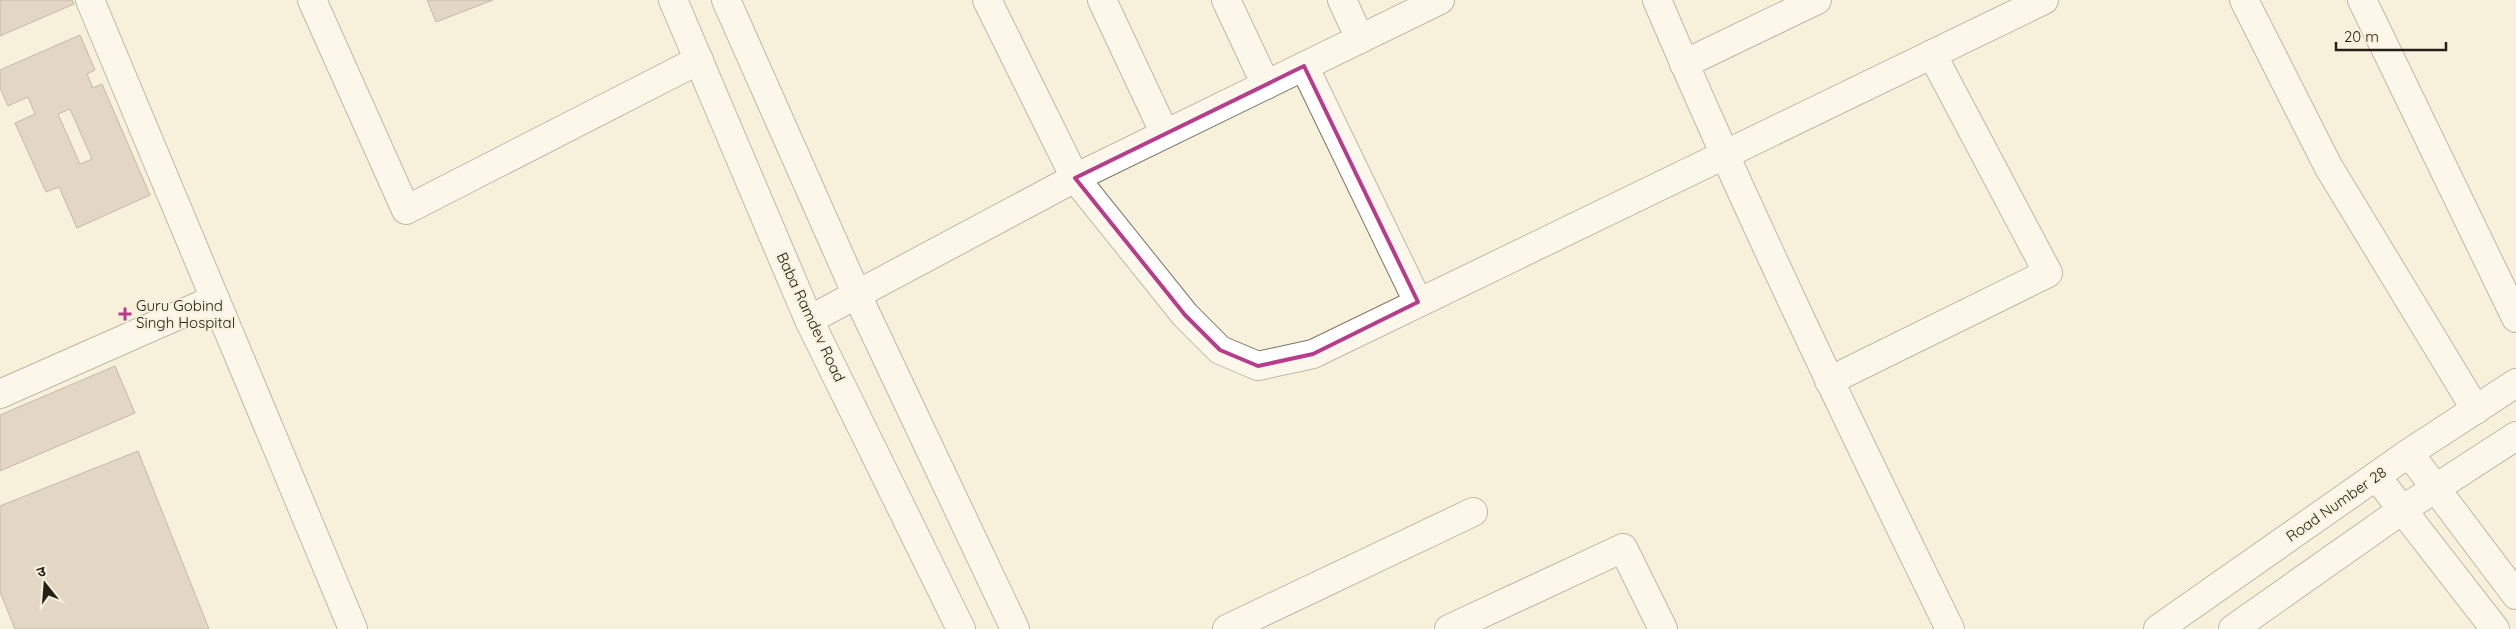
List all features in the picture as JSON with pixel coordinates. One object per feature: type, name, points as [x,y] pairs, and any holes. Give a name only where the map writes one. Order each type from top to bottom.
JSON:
[{"type":"street","points":[[90,0],[353,629]]},
{"type":"street","points":[[312,0],[406,210],[698,60]]},
{"type":"street","name":"Baba Ramdev Road","points":[[673,0],[809,320],[961,629]]},
{"type":"street","points":[[726,0],[857,295],[1015,629]]},
{"type":"street","points":[[988,0],[1075,178],[1185,315],[1220,350],[1258,366],[1313,354],[2044,0]]},
{"type":"street","points":[[1102,0],[1165,134]]},
{"type":"street","points":[[1226,0],[1266,85]]},
{"type":"street","points":[[1342,0],[1360,39]]},
{"type":"street","points":[[809,320],[1075,178],[1440,0]]},
{"type":"street","points":[[1656,0],[1723,156],[1829,381],[1950,629]]},
{"type":"street","points":[[1684,64],[1817,0]]},
{"type":"street","points":[[2244,0],[2328,166],[2476,410]]},
{"type":"street","points":[[2362,0],[2516,318]]},
{"type":"street","points":[[1829,381],[2048,273],[1932,54]]},
{"type":"street","points":[[1304,66],[1418,302]]},
{"type":"street","points":[[0,394],[215,299]]},
{"type":"street","name":"Road Number 28","points":[[2158,629],[2409,453],[2516,383]]},
{"type":"street","points":[[2233,629],[2402,510],[2516,436]]},
{"type":"street","points":[[2409,453],[2435,490],[2516,595]]},
{"type":"street","points":[[2376,476],[2495,629]]},
{"type":"street","points":[[1228,629],[1473,512]]},
{"type":"street","points":[[1449,629],[1623,548],[1663,629]]},
{"type":"highlighted area","points":[[1304,66],[1418,302],[1313,354],[1258,366],[1220,350],[1185,315],[1075,178]]},
{"type":"building","points":[[0,0],[72,0],[74,4],[0,36]]},
{"type":"building","points":[[427,0],[493,0],[436,22]]},
{"type":"building","points":[[80,35],[95,70],[87,74],[93,88],[102,84],[150,195],[77,228],[59,187],[46,192],[15,123],[35,114],[28,97],[8,106],[0,88],[0,70]],"holes":[[[70,109],[92,159],[80,164],[58,114]]]},
{"type":"building","points":[[115,366],[135,413],[0,471],[0,415]]},
{"type":"building","points":[[138,451],[209,629],[15,629],[0,592],[0,506]]},
{"type":"place","name":"Guru Gobind Singh Hospital","points":[[125,314]]}]
